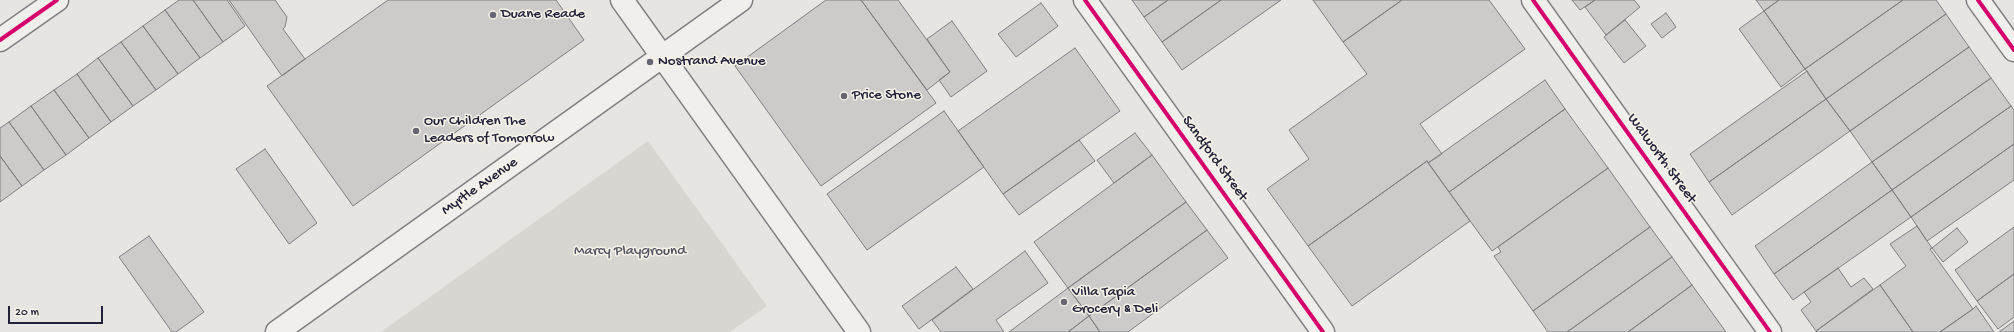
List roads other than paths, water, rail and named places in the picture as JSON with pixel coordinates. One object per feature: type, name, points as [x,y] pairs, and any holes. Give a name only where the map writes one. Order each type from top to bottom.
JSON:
[{"type":"main road","points":[[0,40],[56,0]]},
{"type":"main road","points":[[622,0],[859,332]]},
{"type":"main road","name":"Myrtle Avenue","points":[[277,332],[741,0]]},
{"type":"main road","name":"Sandford Street","points":[[1085,0],[1323,332]]},
{"type":"main road","name":"Walworth Street","points":[[1533,0],[1770,332]]},
{"type":"main road","points":[[1978,0],[2014,50]]},
{"type":"place","name":"Duane Reade","points":[[493,15]]},
{"type":"place","name":"Nostrand Avenue","points":[[650,62]]},
{"type":"place","name":"Price Stone","points":[[844,96]]},
{"type":"place","name":"Our Children The Leaders of Tomorrow","points":[[416,131]]},
{"type":"place","name":"Villa Tapia Grocery & Deli","points":[[1064,302]]},
{"type":"park label","name":"Marcy Playground","points":[[630,252]]}]
